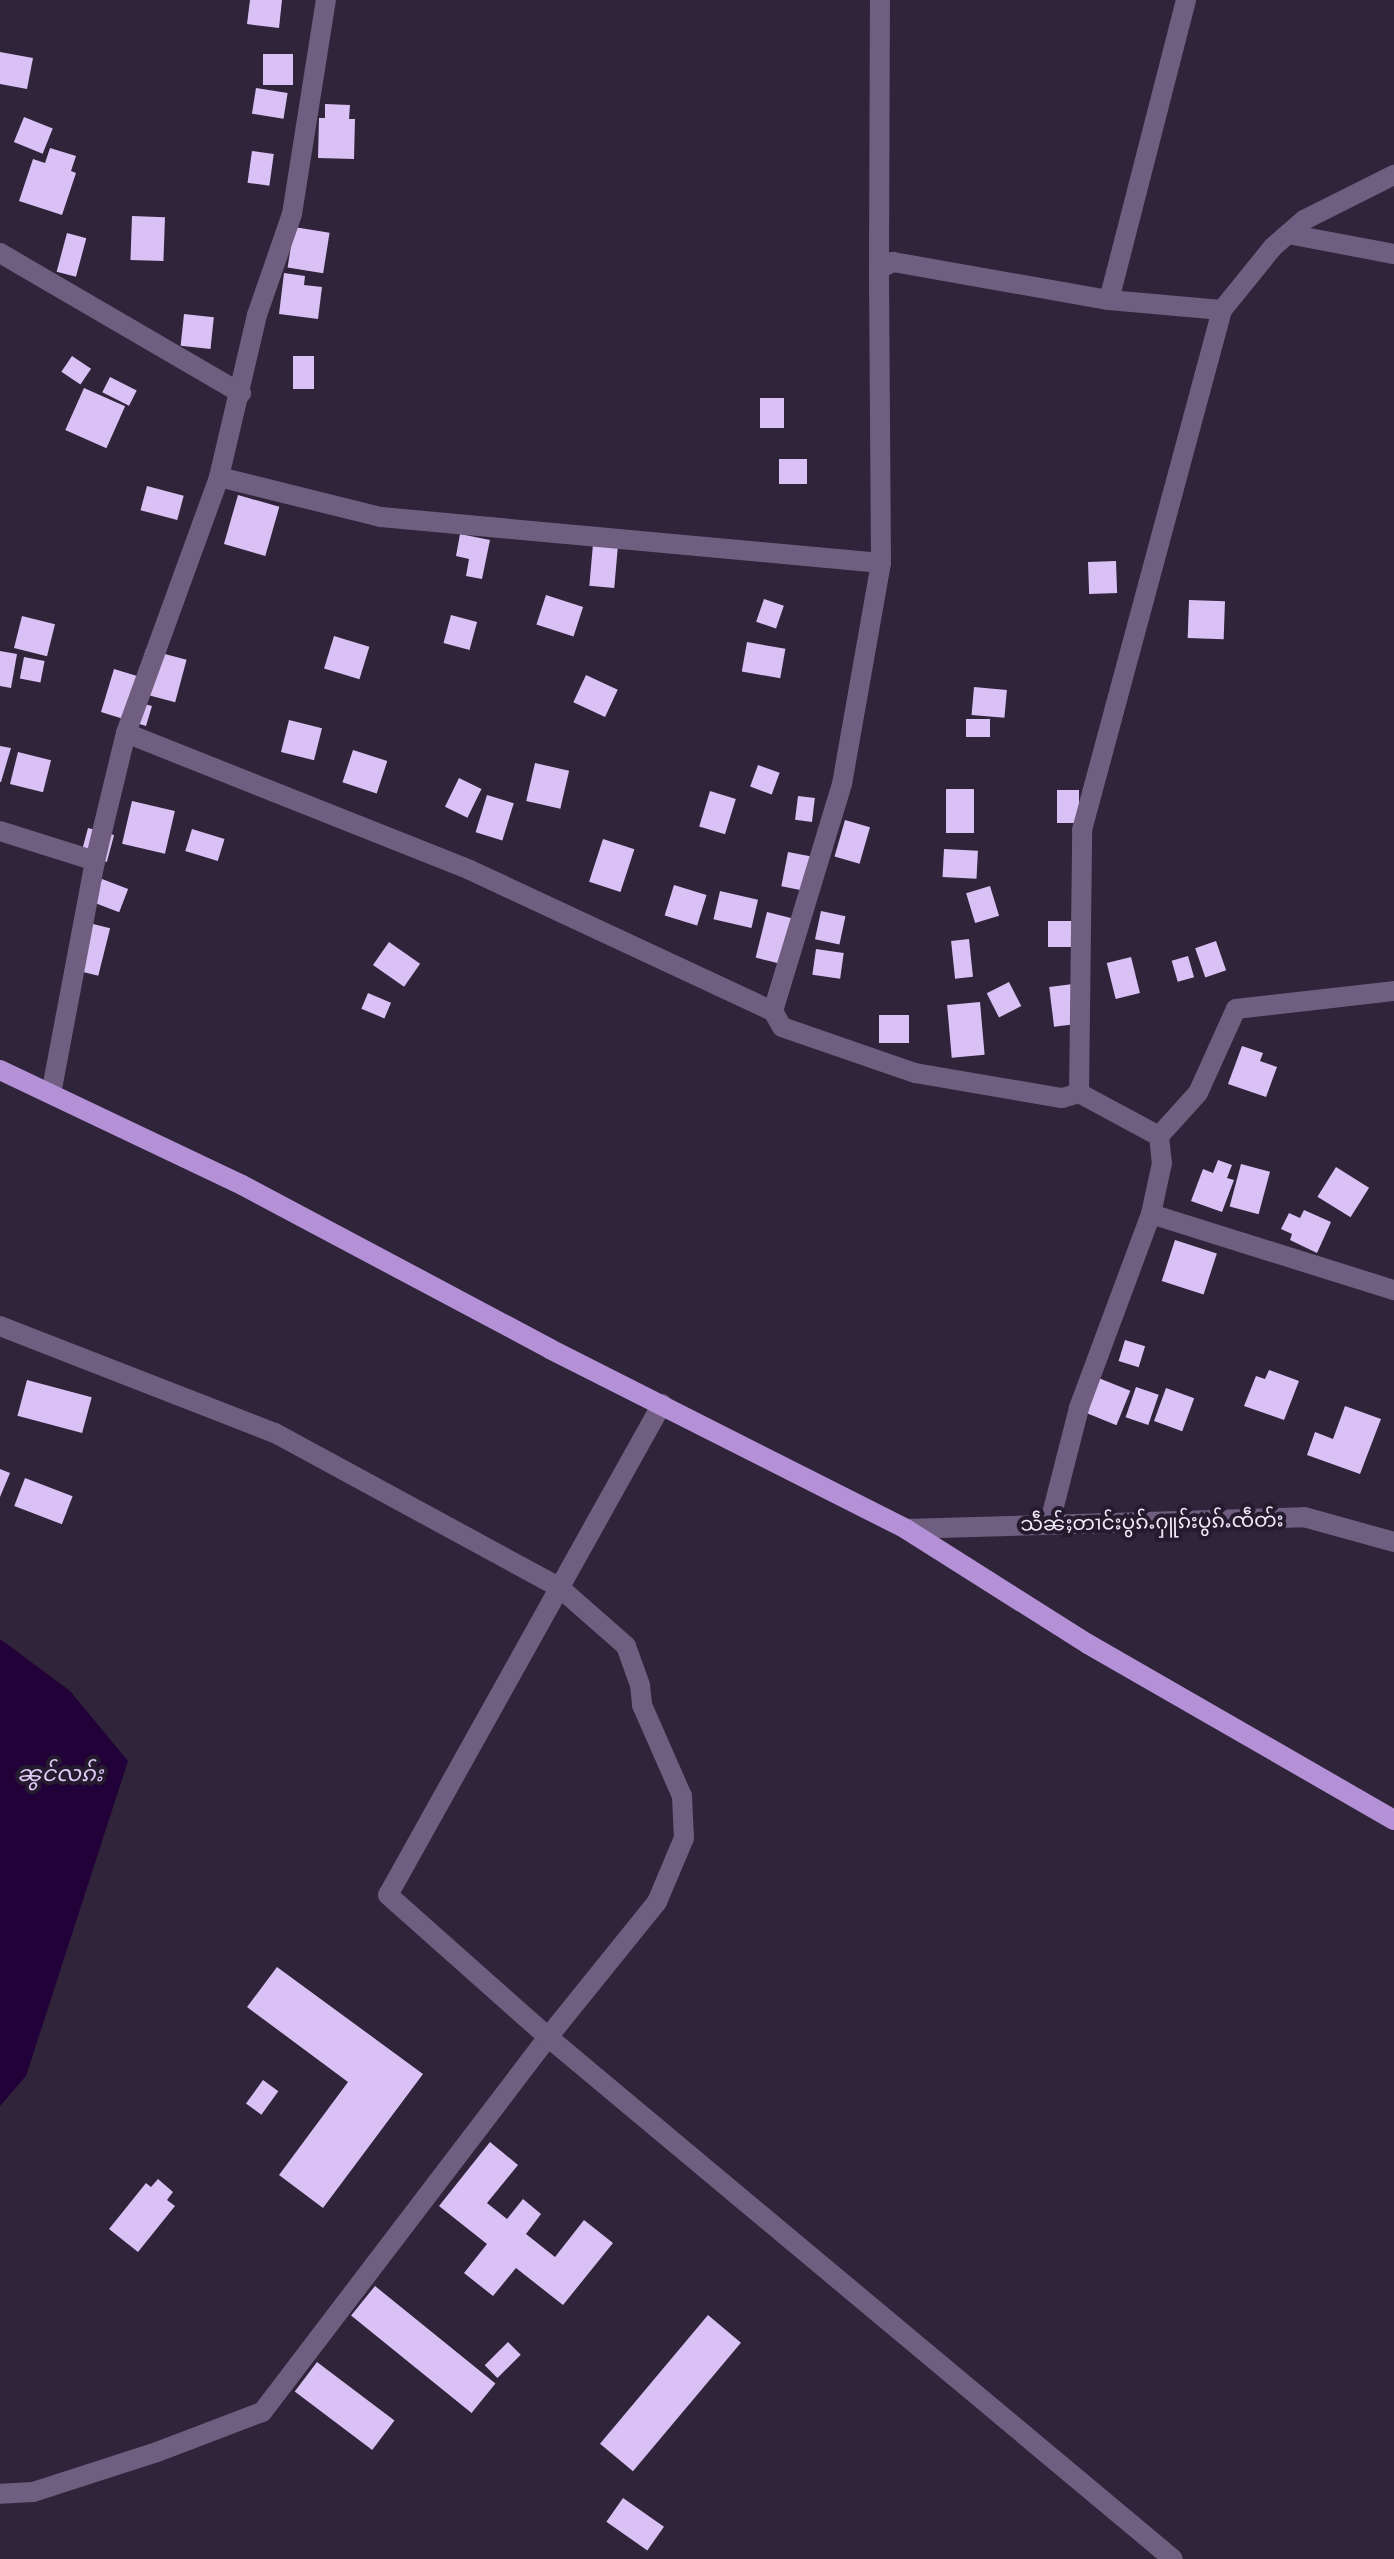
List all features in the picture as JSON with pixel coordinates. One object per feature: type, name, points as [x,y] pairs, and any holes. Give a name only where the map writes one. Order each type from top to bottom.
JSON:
[{"type":"main road","points":[[0,1070],[242,1185],[906,1529],[1088,1644],[1394,1820]]},
{"type":"street","points":[[51,1094],[95,861],[126,733],[219,477],[257,315],[292,214],[326,0]]},
{"type":"street","points":[[773,1011],[842,784],[881,563],[880,0]]},
{"type":"street","points":[[1109,300],[1186,0]]},
{"type":"street","points":[[1079,1093],[1082,830],[1222,310],[1273,247],[1304,220],[1394,175]]},
{"type":"street","points":[[1288,234],[1394,254]]},
{"type":"street","points":[[0,253],[241,393]]},
{"type":"street","points":[[879,269],[893,262],[1109,300],[1222,310]]},
{"type":"street","points":[[219,477],[381,517],[881,563]]},
{"type":"street","points":[[126,733],[470,870],[773,1011],[782,1027],[915,1073],[1062,1098],[1079,1093],[1159,1136]]},
{"type":"street","points":[[0,831],[95,861]]},
{"type":"street","points":[[1050,1522],[1079,1408],[1151,1214],[1162,1163],[1159,1136],[1198,1093],[1236,1009],[1393,991]]},
{"type":"street","points":[[1151,1214],[1394,1290]]},
{"type":"street","points":[[0,1326],[275,1433],[560,1588],[626,1646],[640,1685],[642,1705],[682,1796],[684,1838],[657,1902],[548,2037],[262,2412],[157,2452],[33,2492],[0,2494]]},
{"type":"street","points":[[662,1404],[388,1895],[548,2037],[1173,2559]]},
{"type":"street","name":"သဵၼ်ႈတၢင်းပွၵ်ႉႁူၵ်းပွၵ်ႉၸဵတ်း","points":[[906,1529],[1050,1522],[1304,1517],[1394,1542]]},
{"type":"water","name":"ၼွင်လၵ်း","points":[[0,1639],[70,1691],[128,1761],[26,2076],[0,2106]]},
{"type":"building","points":[[250,0],[282,0],[279,28],[247,24]]},
{"type":"building","points":[[0,52],[33,58],[27,89],[0,84]]},
{"type":"building","points":[[263,54],[293,54],[293,85],[263,85]]},
{"type":"building","points":[[256,88],[288,93],[284,119],[252,114]]},
{"type":"building","points":[[325,104],[350,105],[349,119],[355,119],[354,159],[318,158],[319,118],[325,118]]},
{"type":"building","points":[[24,117],[53,129],[43,154],[14,142]]},
{"type":"building","points":[[50,148],[76,156],[71,171],[76,173],[62,215],[19,201],[33,159],[45,163]]},
{"type":"building","points":[[252,151],[274,154],[269,186],[248,183]]},
{"type":"building","points":[[132,216],[165,217],[163,261],[130,260]]},
{"type":"building","points":[[294,227],[330,233],[323,273],[288,267]]},
{"type":"building","points":[[67,233],[86,238],[76,277],[57,272]]},
{"type":"building","points":[[284,273],[305,276],[304,285],[322,287],[318,319],[279,314]]},
{"type":"building","points":[[184,314],[214,317],[210,349],[181,346]]},
{"type":"building","points":[[72,356],[91,369],[80,385],[61,372]]},
{"type":"building","points":[[293,356],[314,356],[314,389],[293,389]]},
{"type":"building","points":[[110,377],[137,391],[129,406],[102,392]]},
{"type":"building","points":[[84,388],[125,406],[106,448],[65,430]]},
{"type":"building","points":[[760,398],[784,398],[784,428],[760,428]]},
{"type":"building","points":[[779,459],[807,459],[807,484],[779,484]]},
{"type":"building","points":[[147,486],[184,496],[177,520],[141,510]]},
{"type":"building","points":[[238,495],[279,507],[265,556],[224,544]]},
{"type":"building","points":[[460,534],[490,540],[482,579],[466,576],[469,559],[456,556]]},
{"type":"building","points":[[593,544],[618,546],[614,588],[589,586]]},
{"type":"building","points":[[1116,561],[1117,593],[1089,594],[1088,562]]},
{"type":"building","points":[[546,595],[583,607],[574,637],[536,624]]},
{"type":"building","points":[[764,599],[784,606],[776,629],[756,622]]},
{"type":"building","points":[[1189,600],[1225,601],[1224,639],[1188,638]]},
{"type":"building","points":[[451,615],[477,622],[470,650],[443,643]]},
{"type":"building","points":[[22,616],[55,624],[47,656],[14,648]]},
{"type":"building","points":[[334,636],[369,647],[359,679],[324,669]]},
{"type":"building","points":[[747,642],[785,649],[780,678],[742,672]]},
{"type":"building","points":[[146,649],[187,660],[175,702],[135,692]]},
{"type":"building","points":[[0,651],[17,654],[11,688],[0,686]]},
{"type":"building","points":[[24,657],[45,661],[40,683],[20,679]]},
{"type":"building","points":[[114,669],[137,676],[130,700],[152,706],[146,726],[101,712]]},
{"type":"building","points":[[586,675],[618,690],[605,717],[573,702]]},
{"type":"building","points":[[974,687],[1007,690],[1004,718],[972,715]]},
{"type":"building","points":[[966,719],[990,719],[990,737],[966,737]]},
{"type":"building","points":[[289,720],[322,728],[314,760],[281,752]]},
{"type":"building","points":[[0,746],[11,748],[1,782],[0,782]]},
{"type":"building","points":[[353,750],[387,761],[377,793],[342,782]]},
{"type":"building","points":[[18,752],[51,760],[43,792],[10,784]]},
{"type":"building","points":[[535,763],[569,771],[560,809],[526,801]]},
{"type":"building","points":[[758,765],[780,773],[772,794],[750,787]]},
{"type":"building","points":[[459,778],[481,789],[467,818],[445,807]]},
{"type":"building","points":[[946,789],[974,789],[974,833],[946,833]]},
{"type":"building","points":[[1057,790],[1079,790],[1079,823],[1057,823]]},
{"type":"building","points":[[710,791],[736,799],[725,834],[699,826]]},
{"type":"building","points":[[487,795],[514,803],[502,840],[476,832]]},
{"type":"building","points":[[798,796],[815,798],[812,822],[795,820]]},
{"type":"building","points":[[132,801],[175,811],[165,854],[122,844]]},
{"type":"building","points":[[845,820],[870,827],[860,864],[835,857]]},
{"type":"building","points":[[88,828],[114,835],[107,862],[81,855]]},
{"type":"building","points":[[192,829],[225,839],[218,861],[185,851]]},
{"type":"building","points":[[603,839],[634,849],[620,892],[589,882]]},
{"type":"building","points":[[944,849],[978,851],[976,879],[943,877]]},
{"type":"building","points":[[788,852],[823,859],[817,893],[781,886]]},
{"type":"building","points":[[102,879],[128,889],[119,912],[93,902]]},
{"type":"building","points":[[674,885],[707,895],[697,926],[665,916]]},
{"type":"building","points":[[990,886],[999,916],[975,923],[966,893]]},
{"type":"building","points":[[720,891],[758,900],[751,928],[713,919]]},
{"type":"building","points":[[821,911],[845,916],[839,945],[815,939]]},
{"type":"building","points":[[767,912],[804,921],[793,967],[756,958]]},
{"type":"building","points":[[81,921],[110,928],[98,976],[69,969]]},
{"type":"building","points":[[1048,921],[1077,921],[1077,947],[1048,947]]},
{"type":"building","points":[[969,939],[973,977],[955,979],[951,941]]},
{"type":"building","points":[[1216,941],[1226,970],[1205,977],[1195,948]]},
{"type":"building","points":[[389,942],[420,964],[404,987],[373,965]]},
{"type":"building","points":[[816,949],[844,953],[840,979],[812,975]]},
{"type":"building","points":[[1188,956],[1194,977],[1178,982],[1172,961]]},
{"type":"building","points":[[1131,957],[1140,993],[1116,999],[1107,963]]},
{"type":"building","points":[[1009,982],[1021,1006],[999,1017],[987,993]]},
{"type":"building","points":[[1073,984],[1078,1024],[1054,1027],[1049,987]]},
{"type":"building","points":[[368,993],[391,1003],[384,1018],[361,1009]]},
{"type":"building","points":[[980,1002],[985,1055],[952,1058],[947,1005]]},
{"type":"building","points":[[879,1015],[909,1015],[909,1043],[879,1043]]},
{"type":"building","points":[[1242,1046],[1263,1053],[1260,1061],[1277,1067],[1266,1097],[1228,1084]]},
{"type":"building","points":[[1218,1160],[1232,1165],[1227,1178],[1234,1180],[1222,1212],[1191,1201],[1203,1169],[1213,1173]]},
{"type":"building","points":[[1241,1164],[1270,1172],[1259,1214],[1230,1207]]},
{"type":"building","points":[[1336,1167],[1369,1188],[1351,1217],[1317,1197]]},
{"type":"building","points":[[1304,1210],[1331,1222],[1317,1253],[1290,1240],[1292,1234],[1281,1229],[1289,1213],[1300,1218]]},
{"type":"building","points":[[1175,1240],[1217,1254],[1204,1294],[1162,1281]]},
{"type":"building","points":[[1125,1340],[1145,1346],[1139,1367],[1119,1361]]},
{"type":"building","points":[[1269,1370],[1299,1381],[1284,1420],[1244,1406],[1256,1376],[1265,1379]]},
{"type":"building","points":[[1096,1377],[1130,1391],[1116,1425],[1082,1411]]},
{"type":"building","points":[[27,1380],[92,1397],[82,1433],[17,1416]]},
{"type":"building","points":[[1136,1387],[1159,1395],[1148,1425],[1126,1417]]},
{"type":"building","points":[[1166,1388],[1194,1398],[1182,1431],[1154,1421]]},
{"type":"building","points":[[1345,1406],[1381,1419],[1360,1474],[1307,1455],[1315,1432],[1333,1439]]},
{"type":"building","points":[[0,1469],[10,1473],[0,1497]]},
{"type":"building","points":[[25,1478],[73,1496],[62,1524],[14,1506]]},
{"type":"building","points":[[277,1967],[423,2074],[323,2208],[279,2175],[348,2082],[247,2007]]},
{"type":"building","points":[[263,2080],[278,2091],[261,2115],[246,2103]]},
{"type":"building","points":[[490,2142],[518,2165],[487,2203],[507,2219],[523,2199],[541,2214],[526,2234],[555,2257],[584,2220],[613,2243],[563,2305],[516,2268],[493,2296],[464,2273],[487,2244],[439,2206]]},
{"type":"building","points":[[158,2179],[173,2192],[167,2200],[175,2206],[138,2252],[109,2229],[146,2183],[151,2187]]},
{"type":"building","points":[[375,2286],[495,2384],[472,2413],[351,2316]]},
{"type":"building","points":[[708,2315],[741,2343],[633,2471],[600,2444]]},
{"type":"building","points":[[508,2342],[521,2355],[497,2378],[485,2365]]},
{"type":"building","points":[[317,2362],[394,2420],[372,2450],[295,2392]]},
{"type":"building","points":[[623,2498],[664,2527],[647,2550],[606,2522]]}]
